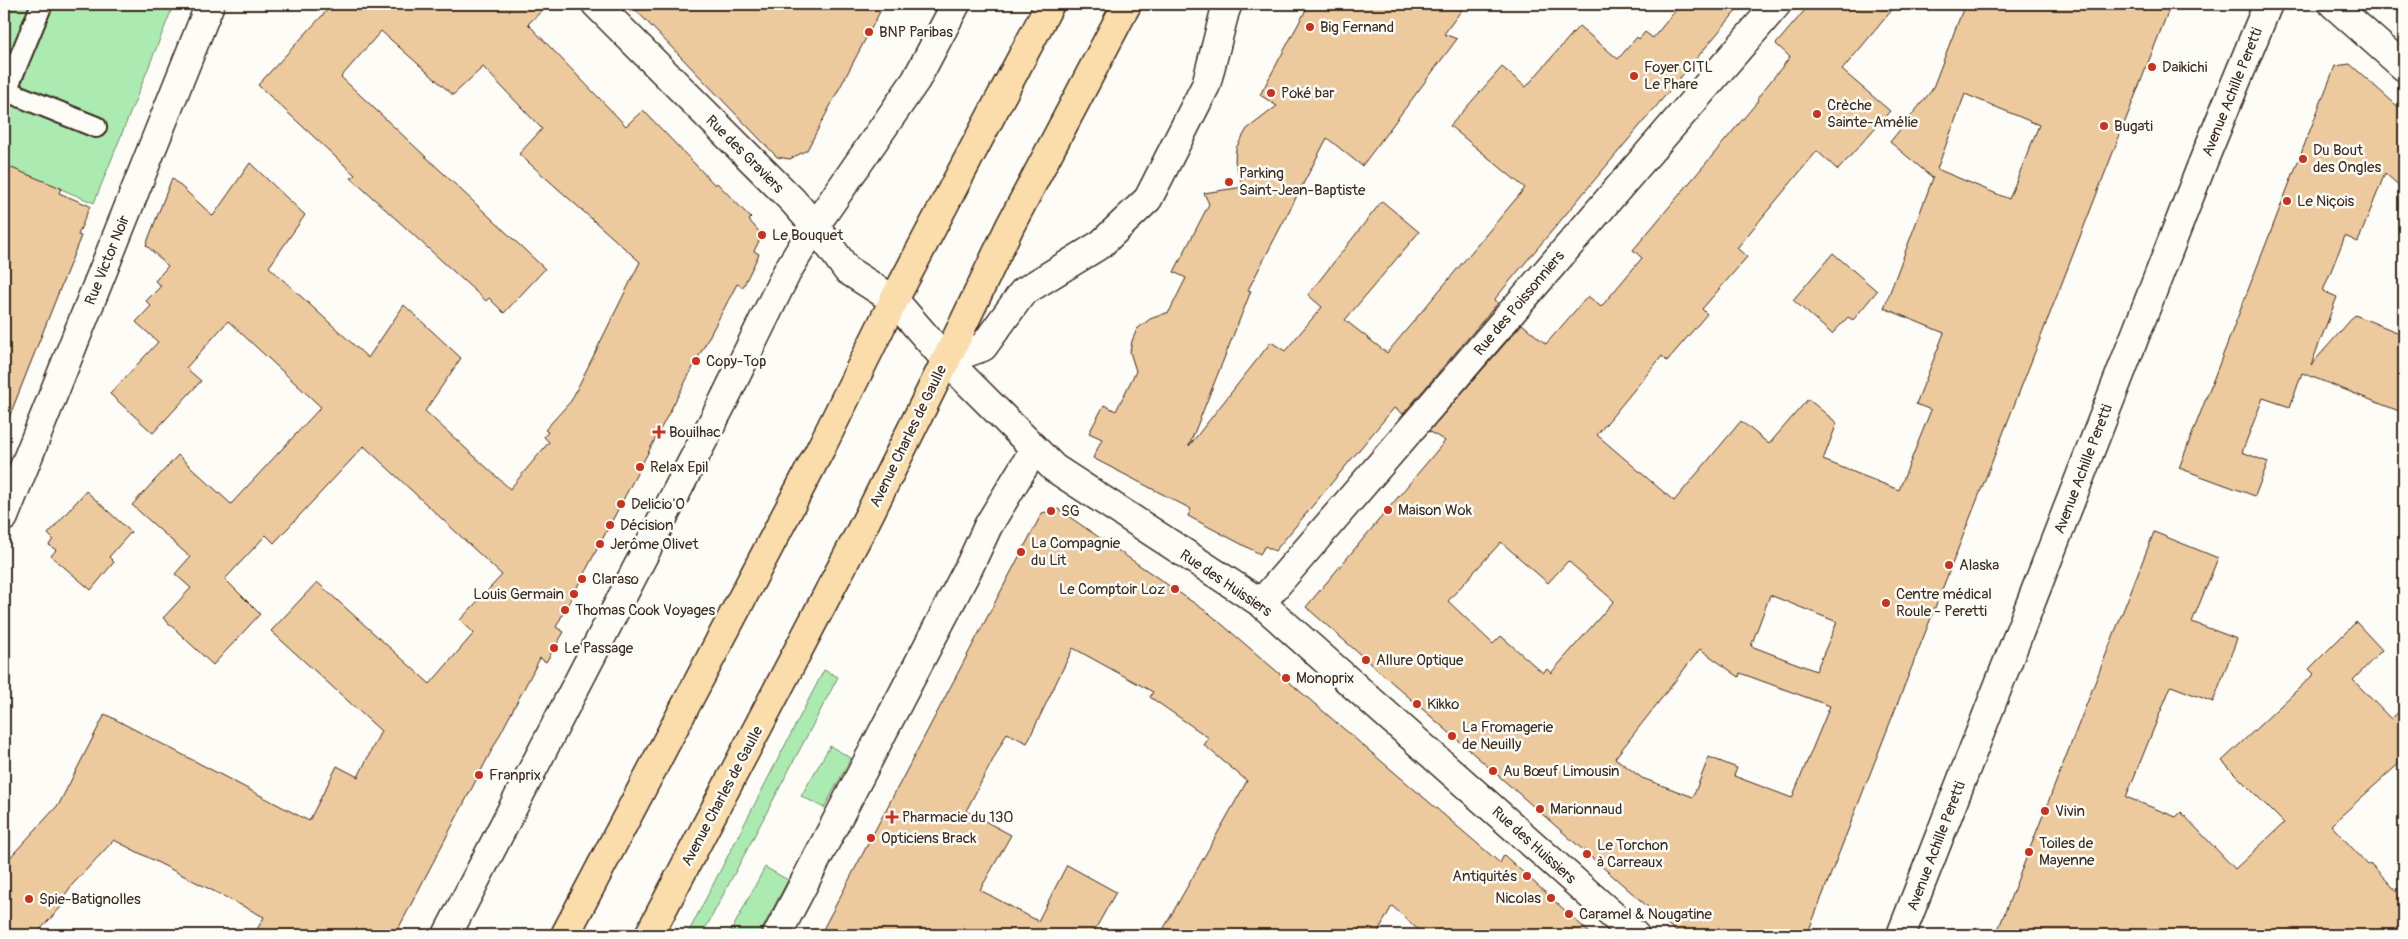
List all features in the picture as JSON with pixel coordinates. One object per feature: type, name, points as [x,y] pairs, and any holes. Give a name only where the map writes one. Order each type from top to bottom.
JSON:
[{"type":"main road","points":[[565,935],[821,448],[894,300],[1050,4]]},
{"type":"main road","points":[[946,360],[1010,226],[1127,4]]},
{"type":"main road","name":"Avenue Charles de Gaulle","points":[[649,935],[870,515],[946,360]]},
{"type":"street","name":"Rue Victor Noir","points":[[4,517],[210,4]]},
{"type":"street","name":"Rue des Graviers","points":[[596,4],[816,226],[846,270],[894,300],[946,360]]},
{"type":"street","points":[[447,935],[723,402],[788,270],[916,80],[956,4]]},
{"type":"street","name":"Avenue Charles de Gaulle","points":[[946,360],[983,347],[1023,292],[1102,244],[1148,199],[1206,85],[1228,4]]},
{"type":"street","name":"Rue des Poissonniers","points":[[1261,603],[1777,4]]},
{"type":"street","name":"Avenue Achille Peretti","points":[[1901,935],[2203,162],[2268,4]]},
{"type":"street","points":[[2333,4],[2404,67]]},
{"type":"street","name":"Rue des Huissiers","points":[[946,360],[1034,450],[1071,480],[1261,603],[1635,935]]},
{"type":"street","points":[[777,935],[988,526],[1034,450]]},
{"type":"lane","points":[[42,4],[5,90],[96,127]]},
{"type":"green space","points":[[4,4],[174,4],[94,203],[4,165]]},
{"type":"green space","points":[[824,670],[838,677],[702,935],[687,935]]},
{"type":"green space","points":[[830,746],[851,758],[824,808],[801,796]]},
{"type":"green space","points":[[765,867],[788,880],[759,935],[729,935]]},
{"type":"building","points":[[333,4],[549,4],[528,24],[626,126],[643,110],[715,185],[717,183],[751,218],[749,220],[762,235],[754,251],[759,254],[743,287],[737,284],[556,627],[564,632],[546,662],[540,658],[395,935],[254,935],[264,917],[114,840],[72,885],[59,903],[62,906],[35,935],[4,935],[4,864],[59,804],[105,714],[309,821],[337,766],[358,777],[381,731],[271,631],[317,582],[430,684],[474,633],[460,620],[502,575],[364,446],[274,543],[266,535],[225,579],[260,614],[213,665],[163,618],[191,588],[175,574],[190,557],[132,505],[178,455],[231,504],[321,407],[228,321],[186,368],[201,381],[153,433],[110,394],[158,342],[136,322],[151,306],[146,301],[161,286],[155,281],[168,266],[146,245],[172,178],[213,216],[250,163],[305,215],[269,267],[368,358],[404,305],[461,358],[425,411],[510,489],[549,442],[544,437],[548,432],[545,430],[571,401],[640,262],[519,154],[542,129],[483,67],[453,95],[381,31],[341,77],[545,269],[504,313],[489,298],[486,301],[351,178],[355,175],[258,85]]},
{"type":"building","points":[[630,4],[884,4],[807,150],[790,159],[777,157]]},
{"type":"building","points":[[1309,4],[1466,4],[1444,34],[1457,39],[1362,166],[1327,138],[1248,290],[1251,291],[1189,446],[1271,342],[1285,351],[1322,307],[1308,295],[1382,201],[1419,232],[1345,320],[1387,353],[1525,188],[1450,126],[1502,67],[1526,87],[1579,26],[1618,59],[1637,37],[1639,39],[1645,32],[1653,38],[1681,4],[1742,4],[1494,300],[1498,303],[1403,414],[1394,408],[1275,551],[1265,546],[1260,554],[1188,516],[1191,509],[1093,458],[1102,439],[1089,433],[1104,405],[1116,411],[1136,371],[1130,352],[1137,329],[1150,319],[1169,312],[1186,278],[1174,272],[1209,204],[1204,193],[1243,187],[1235,161],[1236,148],[1247,129],[1277,106],[1260,95]]},
{"type":"building","points":[[1810,4],[1897,4],[1842,70],[1890,111],[1838,170],[1817,151],[1737,248],[1747,257],[1702,309],[1707,314],[1667,361],[1662,356],[1597,435],[1674,501],[1741,421],[1769,444],[1808,399],[1837,423],[1823,460],[1899,490],[1931,410],[1916,404],[1944,333],[1884,308],[1933,178],[1890,142],[1932,90],[1965,4],[2171,4],[1807,935],[1680,935],[1306,607],[1445,441],[1429,431],[1522,324],[1546,344],[1588,296],[1601,307],[1642,258],[1633,250],[1759,100],[1758,97],[1790,57],[1776,44]],"holes":[[[1965,94],[2039,125],[2009,199],[1937,169]],[[1501,542],[1548,583],[1568,561],[1614,601],[1551,673],[1547,669],[1543,673],[1501,636],[1493,644],[1448,601]],[[1770,595],[1837,622],[1816,671],[1751,646]],[[1700,649],[1739,677],[1740,673],[1830,706],[1792,798],[1734,776],[1737,768],[1709,757],[1693,797],[1642,778],[1615,758]]]},
{"type":"building","points":[[2350,64],[2404,112],[2404,190],[2385,173],[2358,242],[2345,236],[2323,291],[2337,297],[2311,365],[2355,315],[2404,335],[2404,413],[2302,373],[2290,407],[2263,398],[2242,452],[2268,462],[2255,496],[2179,468],[2335,66]]},
{"type":"building","points":[[4,165],[61,188],[59,193],[90,206],[78,235],[81,236],[6,425],[4,424]]},
{"type":"building","points":[[1833,253],[1877,291],[1853,320],[1848,317],[1832,334],[1793,300]]},
{"type":"building","points":[[86,491],[131,532],[109,557],[114,562],[91,590],[51,556],[56,550],[49,545],[53,539],[48,534]]},
{"type":"building","points":[[1058,509],[1210,614],[1500,863],[1504,855],[1592,935],[1424,935],[1392,906],[1376,935],[1160,935],[1247,781],[1204,745],[1209,738],[1150,697],[1153,692],[1073,648],[1027,743],[1007,733],[966,811],[1011,835],[980,890],[1038,921],[1067,865],[1116,892],[1092,935],[820,935],[1042,513]]},
{"type":"building","points":[[2154,532],[2218,558],[2192,622],[2237,639],[2213,702],[2171,686],[2126,797],[2176,817],[2181,812],[2235,869],[2284,823],[2222,761],[2314,674],[2309,669],[2356,622],[2382,650],[2353,680],[2391,719],[2404,707],[2404,759],[2331,825],[2368,865],[2371,864],[2404,899],[2404,935],[1996,935]]},
{"type":"place","name":"Big Fernand","points":[[1310,27]]},
{"type":"place","name":"BNP Paribas","points":[[869,32]]},
{"type":"place","name":"Daikichi","points":[[2152,67]]},
{"type":"place","name":"Foyer CITL Le Phare","points":[[1634,76]]},
{"type":"place","name":"Poké bar","points":[[1271,93]]},
{"type":"place","name":"Crèche Sainte-Amélie","points":[[1817,114]]},
{"type":"place","name":"Bugati","points":[[2104,126]]},
{"type":"place","name":"Du Bout des Ongles","points":[[2303,159]]},
{"type":"place","name":"Parking Saint-Jean-Baptiste","points":[[1229,182]]},
{"type":"place","name":"Le Niçois","points":[[2287,201]]},
{"type":"place","name":"Le Bouquet","points":[[762,235]]},
{"type":"place","name":"Copy-Top","points":[[696,361]]},
{"type":"place","name":"Bouilhac","points":[[659,432]]},
{"type":"place","name":"Relax Epil","points":[[640,467]]},
{"type":"place","name":"Delicio'O","points":[[621,504]]},
{"type":"place","name":"Maison Wok","points":[[1388,510]]},
{"type":"place","name":"SG","points":[[1051,511]]},
{"type":"place","name":"Décision","points":[[610,525]]},
{"type":"place","name":"Jerôme Olivet","points":[[600,544]]},
{"type":"place","name":"La Compagnie du Lit","points":[[1021,552]]},
{"type":"place","name":"Alaska","points":[[1949,565]]},
{"type":"place","name":"Claraso","points":[[582,579]]},
{"type":"place","name":"Le Comptoir Loz","points":[[1175,589]]},
{"type":"place","name":"Louis Germain","points":[[574,594]]},
{"type":"place","name":"Centre médical Roule - Peretti","points":[[1886,603]]},
{"type":"place","name":"Thomas Cook Voyages","points":[[565,610]]},
{"type":"place","name":"Le Passage","points":[[554,648]]},
{"type":"place","name":"Allure Optique","points":[[1366,660]]},
{"type":"place","name":"Monoprix","points":[[1286,678]]},
{"type":"place","name":"Kikko","points":[[1417,704]]},
{"type":"place","name":"La Fromagerie de Neuilly","points":[[1452,736]]},
{"type":"place","name":"Au Bœuf Limousin","points":[[1493,771]]},
{"type":"place","name":"Franprix","points":[[479,775]]},
{"type":"place","name":"Marionnaud","points":[[1540,809]]},
{"type":"place","name":"Vivin","points":[[2045,811]]},
{"type":"place","name":"Pharmacie du 130","points":[[892,817]]},
{"type":"place","name":"Opticiens Brack","points":[[871,838]]},
{"type":"place","name":"Toiles de Mayenne","points":[[2029,852]]},
{"type":"place","name":"Le Torchon à Carreaux","points":[[1587,854]]},
{"type":"place","name":"Antiquités","points":[[1527,876]]},
{"type":"place","name":"Nicolas","points":[[1551,898]]},
{"type":"place","name":"Spie-Batignolles","points":[[29,899]]},
{"type":"place","name":"Caramel & Nougatine","points":[[1569,914]]}]
